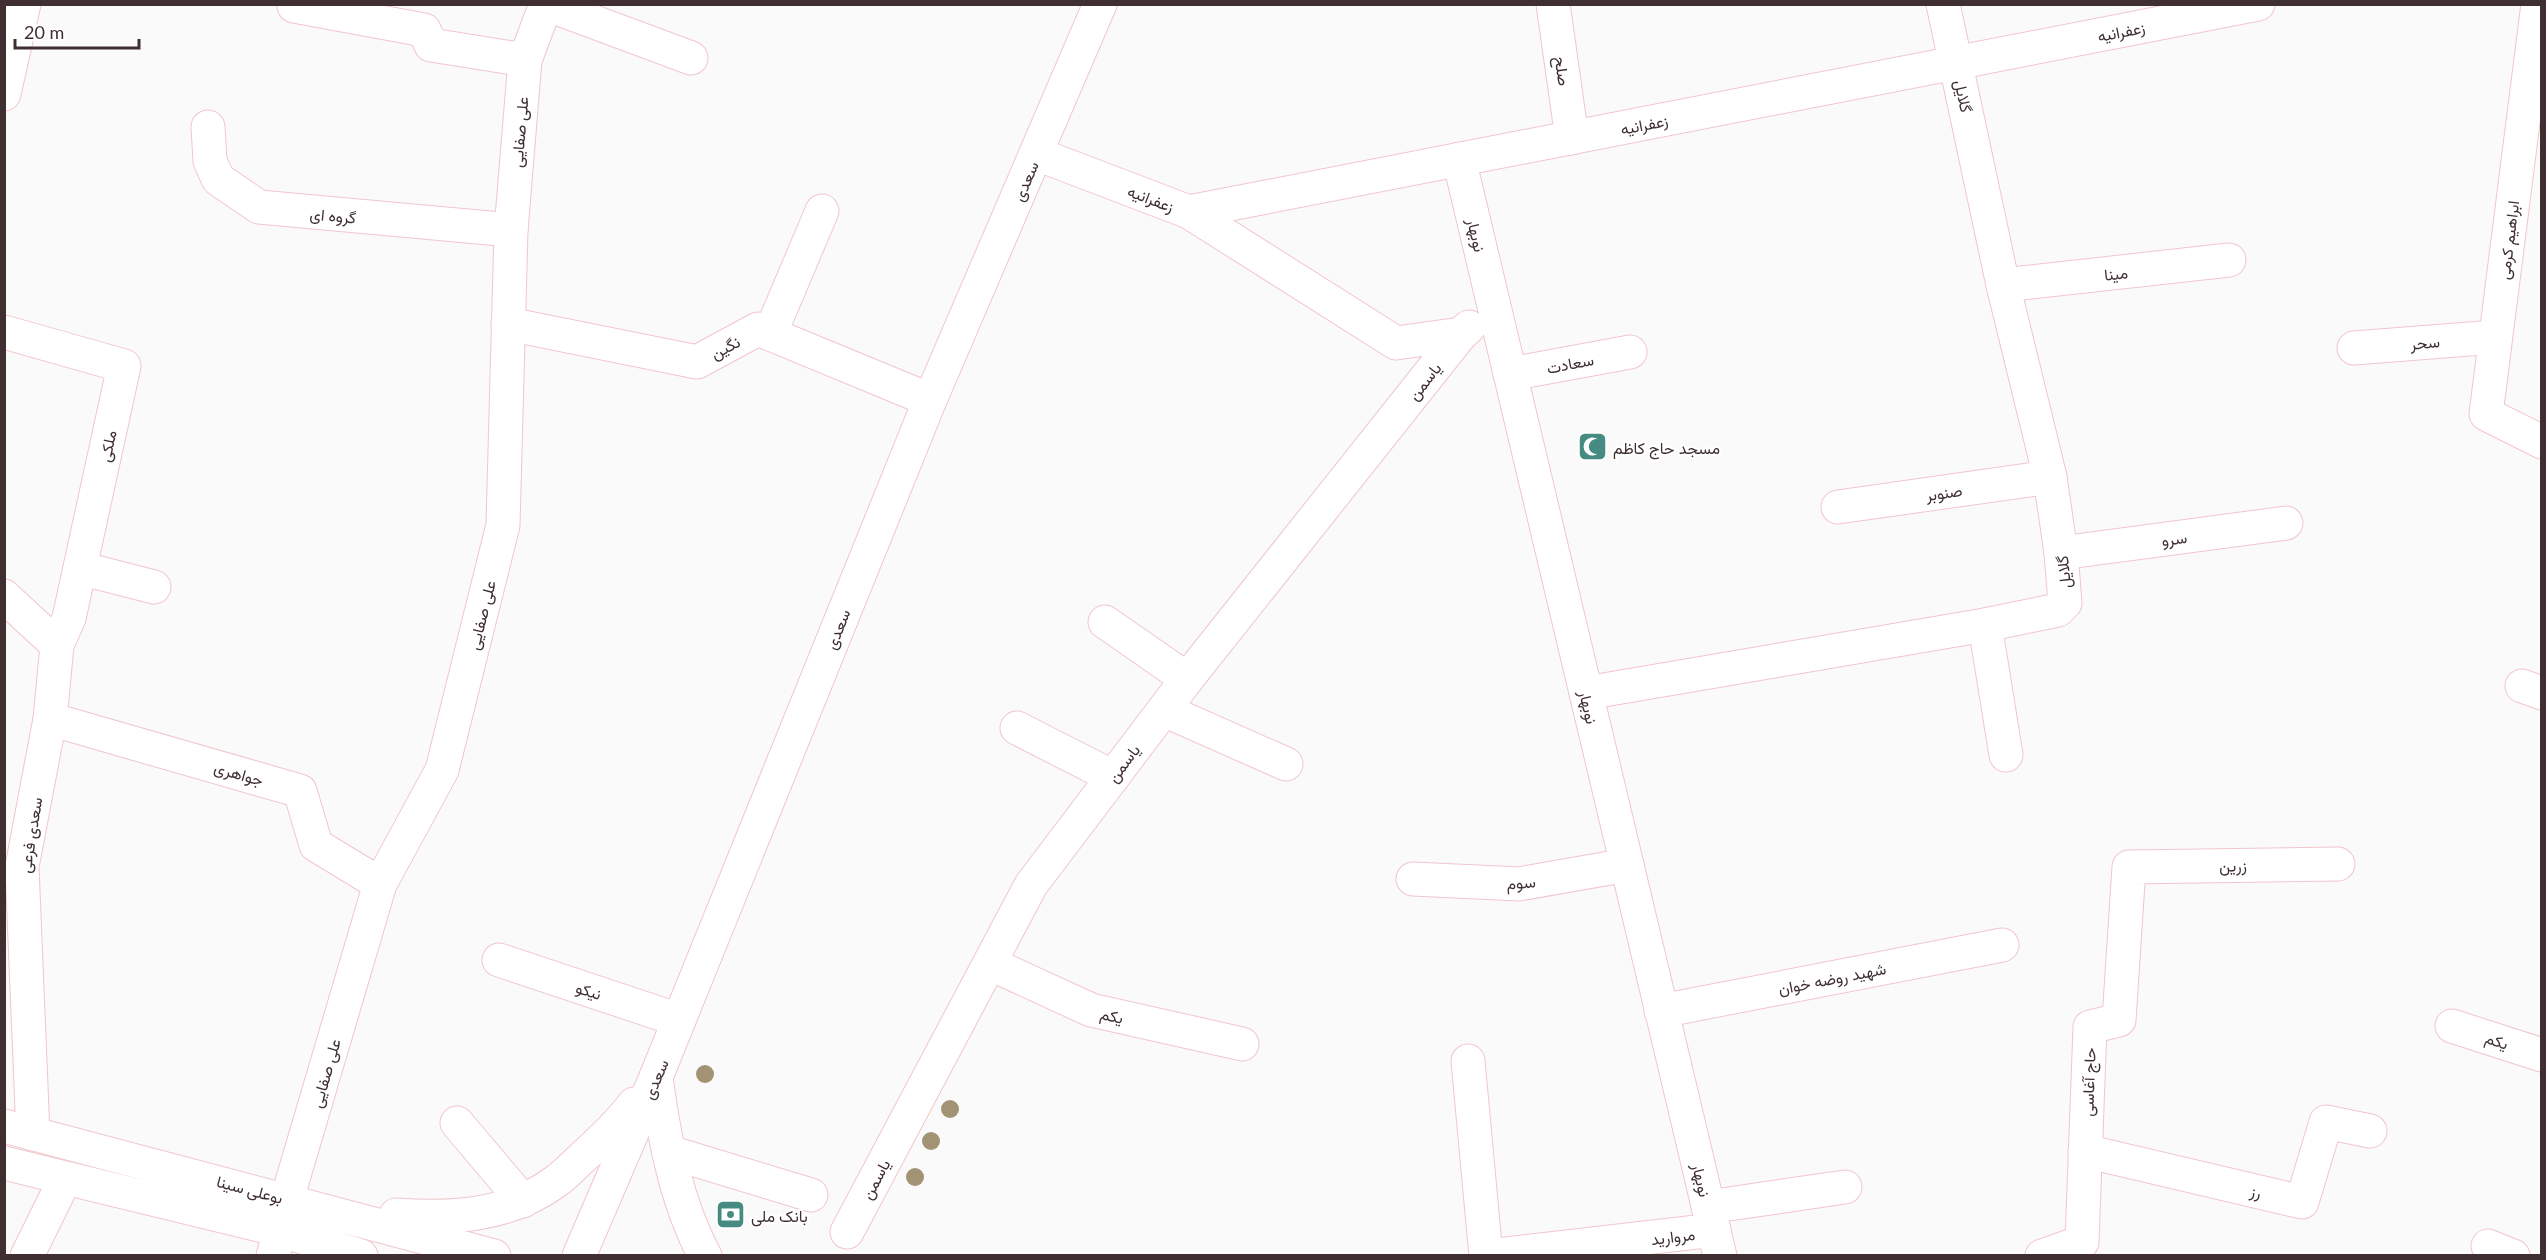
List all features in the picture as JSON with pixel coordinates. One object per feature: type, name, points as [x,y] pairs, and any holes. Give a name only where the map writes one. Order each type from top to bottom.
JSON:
[{"type":"street","points":[[4,94],[24,4]]},
{"type":"street","points":[[546,4],[691,58]]},
{"type":"street","name":"علی صفایی","points":[[287,1199],[380,884],[442,770],[503,525],[511,230],[525,60],[546,4]]},
{"type":"street","name":"سعدی","points":[[579,1256],[656,1077],[930,400],[1100,4]]},
{"type":"street","name":"صلح","points":[[1553,4],[1572,138]]},
{"type":"street","name":"گلایل","points":[[1586,693],[1984,625],[2058,610],[2065,603],[2061,553],[2050,477],[2003,285],[1943,4]]},
{"type":"street","name":"زعفرانیه","points":[[1037,154],[1189,212],[1957,63],[2155,14],[2258,4]]},
{"type":"street","name":"ابراهیم کرمی","points":[[2538,4],[2486,414],[2541,442]]},
{"type":"street","points":[[294,6],[424,30],[431,45],[525,60]]},
{"type":"street","name":"گروه ای","points":[[208,126],[210,161],[218,179],[259,207],[511,230]]},
{"type":"street","name":"نوبهار","points":[[1459,159],[1714,1231]]},
{"type":"street","points":[[770,334],[822,211]]},
{"type":"street","points":[[1189,212],[1396,343],[1461,334]]},
{"type":"street","name":"مینا","points":[[2003,285],[2229,260]]},
{"type":"street","name":"یاسمن","points":[[847,1232],[1031,885],[1187,680],[1461,334],[1494,306]]},
{"type":"street","name":"نگین","points":[[508,324],[697,362],[758,329],[930,400]]},
{"type":"street","name":"ملکی","points":[[4,332],[124,366],[69,618],[57,645]]},
{"type":"street","name":"سحر","points":[[2354,348],[2495,337]]},
{"type":"street","name":"سعادت","points":[[1510,374],[1630,352]]},
{"type":"street","name":"صنوبر","points":[[1838,507],[2050,477]]},
{"type":"street","name":"سرو","points":[[2061,553],[2286,523]]},
{"type":"street","points":[[80,568],[154,587]]},
{"type":"street","points":[[4,596],[57,645]]},
{"type":"street","points":[[1105,622],[1187,680]]},
{"type":"street","points":[[1984,625],[2006,755]]},
{"type":"street","name":"سعدی فرعی","points":[[19,1130],[22,867],[50,719],[57,645]]},
{"type":"street","points":[[1164,710],[1286,764]]},
{"type":"street","name":"جواهری","points":[[50,719],[300,791],[316,845],[380,884]]},
{"type":"street","points":[[1017,728],[1113,777]]},
{"type":"street","name":"زرین","points":[[2129,867],[2338,864]]},
{"type":"street","name":"سوم","points":[[1413,879],[1519,884],[1627,865]]},
{"type":"street","name":"حاج آغاسی","points":[[2042,1256],[2082,1242],[2090,1027],[2119,1020],[2129,867]]},
{"type":"street","name":"شهید روضه خوان","points":[[1661,1011],[2002,945]]},
{"type":"street","name":"نیکو","points":[[499,960],[679,1020]]},
{"type":"street","name":"یکم","points":[[991,964],[1090,1010],[1242,1044]]},
{"type":"street","name":"یکم","points":[[2452,1026],[2541,1055]]},
{"type":"street","points":[[1468,1061],[1488,1256]]},
{"type":"street","points":[[287,1199],[384,1214],[442,1218],[480,1213],[523,1202],[556,1181],[615,1128],[656,1077]]},
{"type":"street","points":[[656,1077],[669,1152],[689,1218],[705,1256]]},
{"type":"street","name":"رز","points":[[2085,1151],[2302,1202],[2326,1122],[2370,1131]]},
{"type":"street","points":[[458,1123],[523,1202]]},
{"type":"street","name":"بوعلی سینا","points":[[19,1130],[287,1199],[494,1256]]},
{"type":"street","points":[[669,1152],[811,1195]]},
{"type":"street","name":"بوعلی سینا","points":[[4,1163],[65,1179],[276,1243],[361,1256]]},
{"type":"street","points":[[27,1256],[65,1179]]},
{"type":"street","name":"مروارید","points":[[1488,1256],[1664,1246],[1845,1187]]},
{"type":"street","points":[[276,1243],[333,1256]]},
{"type":"place","name":"مسجد حاج کاظم","points":[[1592,447]]},
{"type":"place","name":"بانک ملی","points":[[730,1215]]}]
